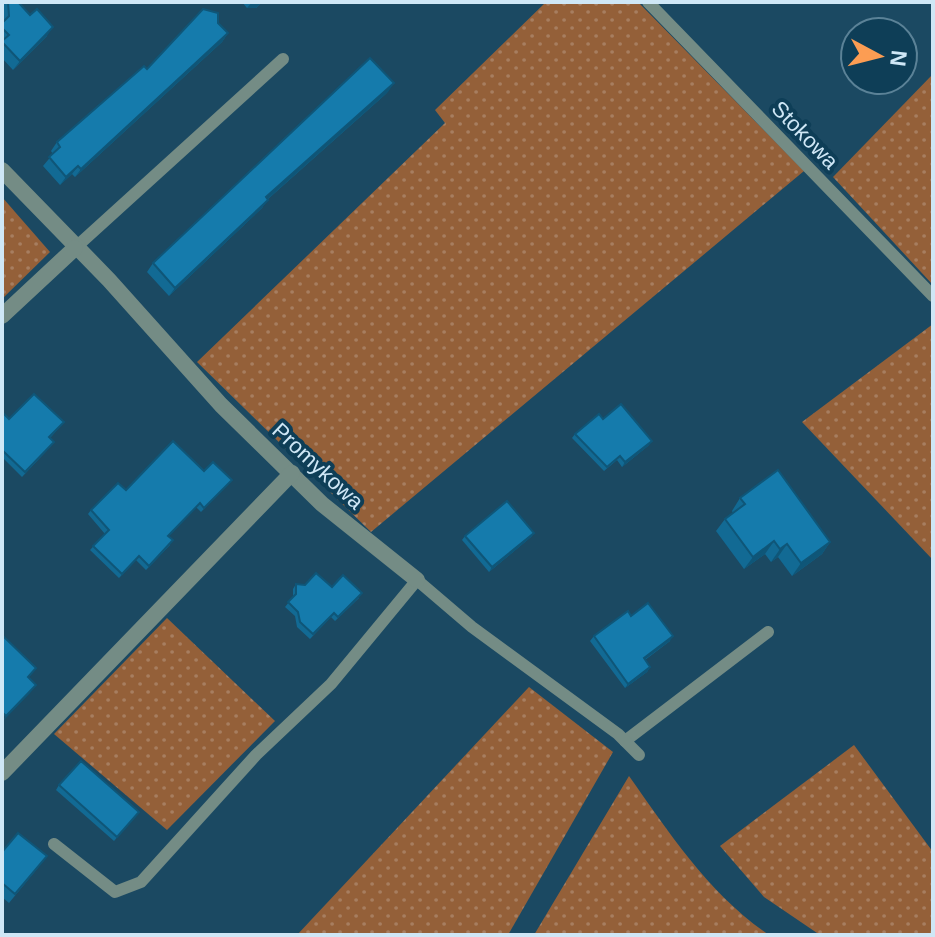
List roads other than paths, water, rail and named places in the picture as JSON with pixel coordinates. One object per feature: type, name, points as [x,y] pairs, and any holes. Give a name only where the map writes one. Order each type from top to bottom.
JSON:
[{"type":"street","name":"Promykowa","points":[[2,170],[109,280],[221,405],[322,504],[417,580]]},
{"type":"street","points":[[2,316],[75,248]]},
{"type":"street","points":[[2,773],[292,473]]},
{"type":"lane","name":"Stokowa","points":[[648,2],[933,296]]},
{"type":"lane","points":[[75,248],[283,59]]},
{"type":"lane","points":[[54,844],[115,892],[141,882],[256,755],[331,684],[417,580]]},
{"type":"lane","name":"Promykowa","points":[[417,580],[472,627],[625,741],[639,755]]},
{"type":"lane","points":[[625,741],[768,632]]}]
